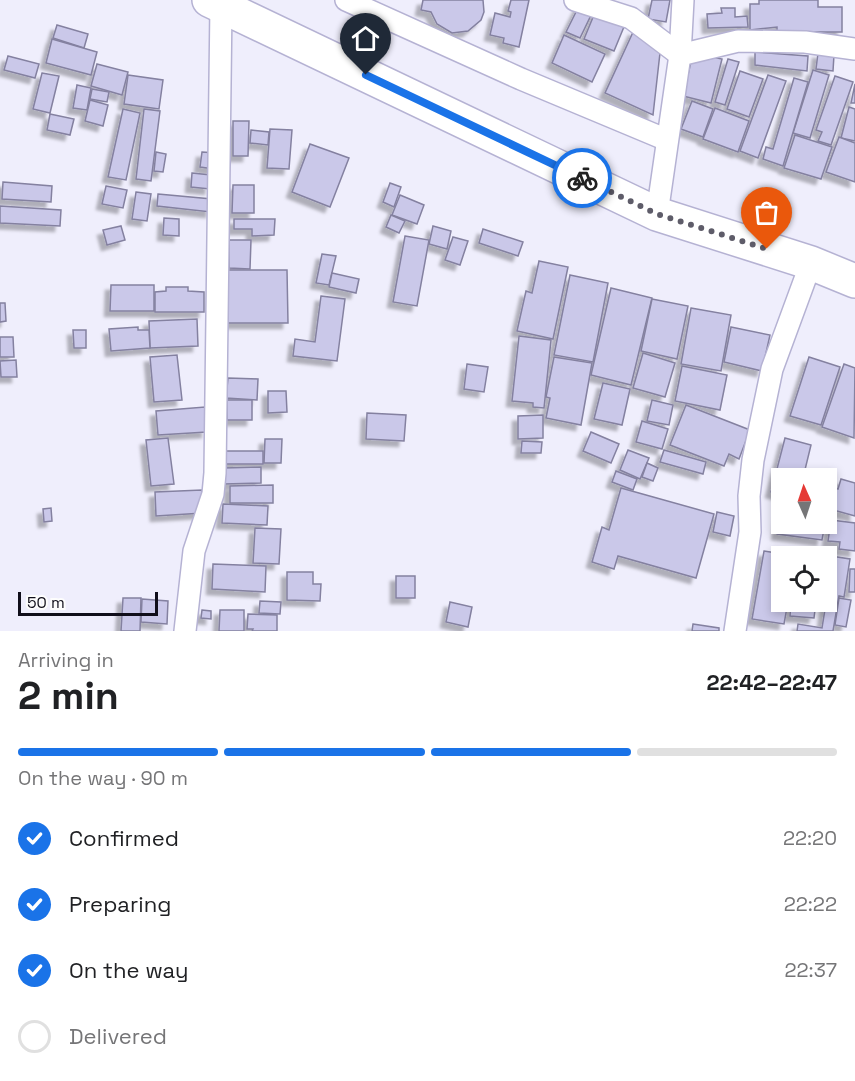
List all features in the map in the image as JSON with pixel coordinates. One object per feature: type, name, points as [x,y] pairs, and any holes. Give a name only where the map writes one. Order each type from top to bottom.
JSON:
[{"type":"highway","points":[[215,3],[657,214],[811,263],[855,281]]},
{"type":"street","points":[[346,0],[521,79],[668,140]]},
{"type":"street","points":[[575,0],[631,18],[680,55]]},
{"type":"street","points":[[657,214],[680,55],[683,0]]},
{"type":"street","points":[[186,631],[194,551],[213,494],[214,473],[215,3]]},
{"type":"street","points":[[680,55],[738,41],[805,42],[855,49]]},
{"type":"street","points":[[735,631],[750,532],[748,496],[753,460],[772,369],[811,263]]},
{"type":"building","points":[[423,0],[483,0],[484,12],[481,20],[468,31],[452,33],[437,24],[431,12],[421,10]]},
{"type":"building","points":[[511,0],[529,0],[519,47],[503,43],[504,38],[490,35],[495,13],[510,17],[511,12],[508,11]]},
{"type":"building","points":[[652,0],[670,0],[666,22],[648,19]]},
{"type":"building","points":[[759,0],[818,0],[818,7],[842,7],[842,32],[777,32],[777,27],[750,30],[750,4],[759,4]]},
{"type":"building","points":[[580,4],[593,11],[580,38],[566,32]]},
{"type":"building","points":[[721,8],[735,8],[735,17],[747,16],[748,27],[708,28],[707,14],[722,13]]},
{"type":"building","points":[[596,10],[626,22],[614,51],[584,39]]},
{"type":"building","points":[[57,25],[88,34],[84,48],[53,38]]},
{"type":"building","points":[[634,30],[661,44],[653,115],[605,93]]},
{"type":"building","points":[[564,35],[605,54],[592,82],[552,63]]},
{"type":"building","points":[[52,39],[97,52],[91,75],[46,63]]},
{"type":"building","points":[[755,52],[808,56],[807,71],[755,65]]},
{"type":"building","points":[[693,53],[722,59],[711,103],[683,96]]},
{"type":"building","points":[[818,53],[834,55],[833,71],[816,69]]},
{"type":"building","points":[[8,56],[39,64],[35,78],[4,70]]},
{"type":"building","points":[[728,59],[739,62],[725,105],[715,102]]},
{"type":"building","points":[[97,64],[128,72],[122,95],[91,86]]},
{"type":"building","points":[[813,70],[829,75],[810,138],[793,133]]},
{"type":"building","points":[[740,71],[763,79],[749,117],[727,109]]},
{"type":"building","points":[[42,73],[59,76],[50,113],[33,109]]},
{"type":"building","points":[[128,75],[163,80],[159,109],[124,104]]},
{"type":"building","points":[[768,75],[786,81],[758,158],[740,151]]},
{"type":"building","points":[[835,76],[853,82],[831,145],[818,141],[822,132],[816,130]]},
{"type":"building","points":[[794,78],[808,82],[783,166],[763,159],[766,147],[773,149]]},
{"type":"building","points":[[855,84],[855,103],[851,103]]},
{"type":"building","points":[[77,85],[91,88],[87,110],[73,108]]},
{"type":"building","points":[[92,89],[109,92],[107,102],[90,99]]},
{"type":"building","points":[[90,100],[108,105],[103,126],[85,121]]},
{"type":"building","points":[[692,101],[713,109],[703,137],[681,129]]},
{"type":"building","points":[[849,107],[855,109],[855,141],[841,138]]},
{"type":"building","points":[[715,108],[749,121],[738,152],[703,139]]},
{"type":"building","points":[[123,109],[140,113],[126,180],[108,177]]},
{"type":"building","points":[[144,109],[160,111],[151,181],[136,179]]},
{"type":"building","points":[[50,114],[74,119],[70,135],[47,130]]},
{"type":"building","points":[[233,121],[249,121],[248,156],[233,156]]},
{"type":"building","points":[[270,129],[292,130],[289,169],[267,168]]},
{"type":"building","points":[[251,130],[269,132],[268,145],[250,143]]},
{"type":"building","points":[[795,135],[832,147],[821,179],[784,168]]},
{"type":"building","points":[[839,137],[855,143],[855,182],[826,172]]},
{"type":"building","points":[[310,144],[349,158],[330,207],[292,192]]},
{"type":"building","points":[[156,152],[166,154],[163,172],[154,171]]},
{"type":"building","points":[[202,152],[216,153],[214,169],[200,167]]},
{"type":"building","points":[[192,173],[211,175],[210,189],[191,187]]},
{"type":"building","points":[[3,182],[52,186],[51,202],[2,199]]},
{"type":"building","points":[[390,183],[401,187],[394,207],[383,202]]},
{"type":"building","points":[[233,185],[254,185],[254,213],[232,213]]},
{"type":"building","points":[[106,186],[127,190],[123,208],[102,204]]},
{"type":"building","points":[[136,192],[151,194],[147,221],[132,219]]},
{"type":"building","points":[[158,194],[212,199],[211,212],[157,206]]},
{"type":"building","points":[[400,195],[424,205],[417,224],[392,215]]},
{"type":"building","points":[[0,206],[61,210],[60,226],[0,223]]},
{"type":"building","points":[[391,215],[405,221],[399,233],[386,227]]},
{"type":"building","points":[[164,218],[179,219],[179,236],[163,235]]},
{"type":"building","points":[[234,219],[275,219],[274,235],[252,236],[252,229],[234,229]]},
{"type":"building","points":[[121,226],[125,240],[107,245],[103,230]]},
{"type":"building","points":[[433,226],[451,231],[447,249],[429,244]]},
{"type":"building","points":[[483,229],[523,242],[518,256],[479,243]]},
{"type":"building","points":[[405,236],[429,240],[417,306],[393,302]]},
{"type":"building","points":[[453,237],[468,241],[460,265],[445,260]]},
{"type":"building","points":[[229,240],[251,240],[250,269],[229,268]]},
{"type":"building","points":[[322,254],[336,256],[329,285],[316,283]]},
{"type":"building","points":[[539,261],[568,267],[553,339],[517,331],[526,291],[532,293]]},
{"type":"building","points":[[226,270],[287,270],[288,323],[227,323]]},
{"type":"building","points":[[332,273],[359,279],[356,293],[329,287]]},
{"type":"building","points":[[570,275],[608,283],[593,362],[554,355]]},
{"type":"building","points":[[111,285],[154,285],[154,311],[110,311]]},
{"type":"building","points":[[166,287],[188,287],[188,291],[204,292],[204,312],[155,312],[155,292],[166,291]]},
{"type":"building","points":[[611,288],[652,298],[631,385],[591,375]]},
{"type":"building","points":[[321,296],[345,299],[337,361],[293,356],[295,339],[315,342]]},
{"type":"building","points":[[652,299],[688,306],[677,359],[641,351]]},
{"type":"building","points":[[0,303],[5,303],[6,321],[0,322]]},
{"type":"building","points":[[691,308],[731,315],[721,371],[681,364]]},
{"type":"building","points":[[197,319],[198,346],[150,348],[149,321]]},
{"type":"building","points":[[138,327],[138,330],[149,330],[150,348],[111,351],[109,329]]},
{"type":"building","points":[[731,327],[770,335],[762,371],[724,362]]},
{"type":"building","points":[[73,330],[86,330],[86,348],[74,348]]},
{"type":"building","points":[[519,336],[551,340],[544,408],[533,407],[533,403],[512,401]]},
{"type":"building","points":[[0,337],[13,337],[14,357],[0,357]]},
{"type":"building","points":[[643,353],[675,363],[665,397],[633,388]]},
{"type":"building","points":[[177,355],[182,400],[154,402],[150,357]]},
{"type":"building","points":[[554,357],[592,363],[581,425],[546,418],[550,398],[546,397]]},
{"type":"building","points":[[809,357],[840,367],[821,425],[790,416]]},
{"type":"building","points":[[16,360],[17,377],[1,377],[0,361]]},
{"type":"building","points":[[467,364],[488,367],[484,392],[464,389]]},
{"type":"building","points":[[844,364],[855,368],[854,438],[822,427]]},
{"type":"building","points":[[682,366],[727,375],[720,410],[675,401]]},
{"type":"building","points":[[228,378],[258,379],[257,400],[226,398]]},
{"type":"building","points":[[603,383],[630,389],[622,425],[594,419]]},
{"type":"building","points":[[268,391],[286,391],[287,412],[268,413]]},
{"type":"building","points":[[227,400],[252,400],[252,420],[227,420]]},
{"type":"building","points":[[652,400],[673,405],[669,425],[647,421]]},
{"type":"building","points":[[686,405],[750,430],[739,459],[729,454],[724,466],[670,445]]},
{"type":"building","points":[[205,407],[207,432],[158,435],[156,411]]},
{"type":"building","points":[[367,413],[406,415],[404,441],[366,439]]},
{"type":"building","points":[[543,415],[543,438],[518,439],[518,416]]},
{"type":"building","points":[[642,421],[668,429],[662,449],[636,442]]},
{"type":"building","points":[[591,432],[619,444],[611,463],[583,451]]},
{"type":"building","points":[[168,438],[174,484],[151,486],[146,440]]},
{"type":"building","points":[[785,438],[811,445],[805,468],[777,468]]},
{"type":"building","points":[[265,439],[282,439],[281,463],[264,463]]},
{"type":"building","points":[[522,441],[542,442],[541,453],[521,453]]},
{"type":"building","points":[[628,450],[649,458],[640,479],[620,470]]},
{"type":"building","points":[[664,450],[706,462],[703,474],[660,462]]},
{"type":"building","points":[[226,451],[263,451],[263,464],[226,464]]},
{"type":"building","points":[[647,463],[658,468],[653,481],[642,477]]},
{"type":"building","points":[[261,467],[261,483],[224,484],[223,468]]},
{"type":"building","points":[[616,471],[637,479],[633,490],[612,482]]},
{"type":"building","points":[[841,479],[855,483],[855,516],[837,511]]},
{"type":"building","points":[[273,485],[273,503],[230,503],[230,486]]},
{"type":"building","points":[[621,488],[714,514],[696,578],[618,556],[614,569],[592,562],[602,527],[609,530]]},
{"type":"building","points":[[202,490],[203,513],[156,516],[155,492]]},
{"type":"building","points":[[223,504],[268,506],[267,525],[222,523]]},
{"type":"building","points":[[51,508],[52,521],[44,522],[43,509]]},
{"type":"building","points":[[717,512],[734,516],[730,536],[713,532]]},
{"type":"building","points":[[837,521],[855,523],[855,551],[839,549],[840,542],[828,541],[829,534],[837,534]]},
{"type":"building","points":[[255,528],[281,529],[279,564],[253,563]]},
{"type":"building","points":[[777,534],[823,534],[822,540]]},
{"type":"building","points":[[764,551],[771,552],[771,612],[786,612],[784,624],[752,619]]},
{"type":"building","points":[[837,557],[850,559],[844,597],[839,596],[837,608]]},
{"type":"building","points":[[213,564],[266,566],[265,592],[212,589]]},
{"type":"building","points":[[850,569],[855,569],[855,592],[849,592]]},
{"type":"building","points":[[287,572],[313,572],[313,584],[321,584],[320,601],[287,600]]},
{"type":"building","points":[[396,576],[415,576],[415,598],[396,598]]},
{"type":"building","points":[[123,598],[141,598],[140,631],[121,631]]},
{"type":"building","points":[[839,598],[851,600],[846,627],[835,625]]},
{"type":"building","points":[[142,599],[168,601],[167,624],[141,622]]},
{"type":"building","points":[[260,601],[281,602],[280,614],[259,613]]},
{"type":"building","points":[[450,602],[472,607],[468,627],[446,622]]},
{"type":"building","points":[[202,610],[211,611],[211,619],[201,618]]},
{"type":"building","points":[[220,610],[244,610],[244,631],[219,631]]},
{"type":"building","points":[[790,612],[815,612],[814,618],[790,616]]},
{"type":"building","points":[[825,612],[836,612],[833,631],[797,631],[798,624],[822,628]]},
{"type":"building","points":[[248,614],[277,615],[277,631],[247,629]]},
{"type":"building","points":[[693,624],[719,628],[719,631],[692,631]]},
{"type":"way so far","points":[[582,178],[657,214],[767,249]]},
{"type":"route","points":[[366,75],[582,178]]}]
